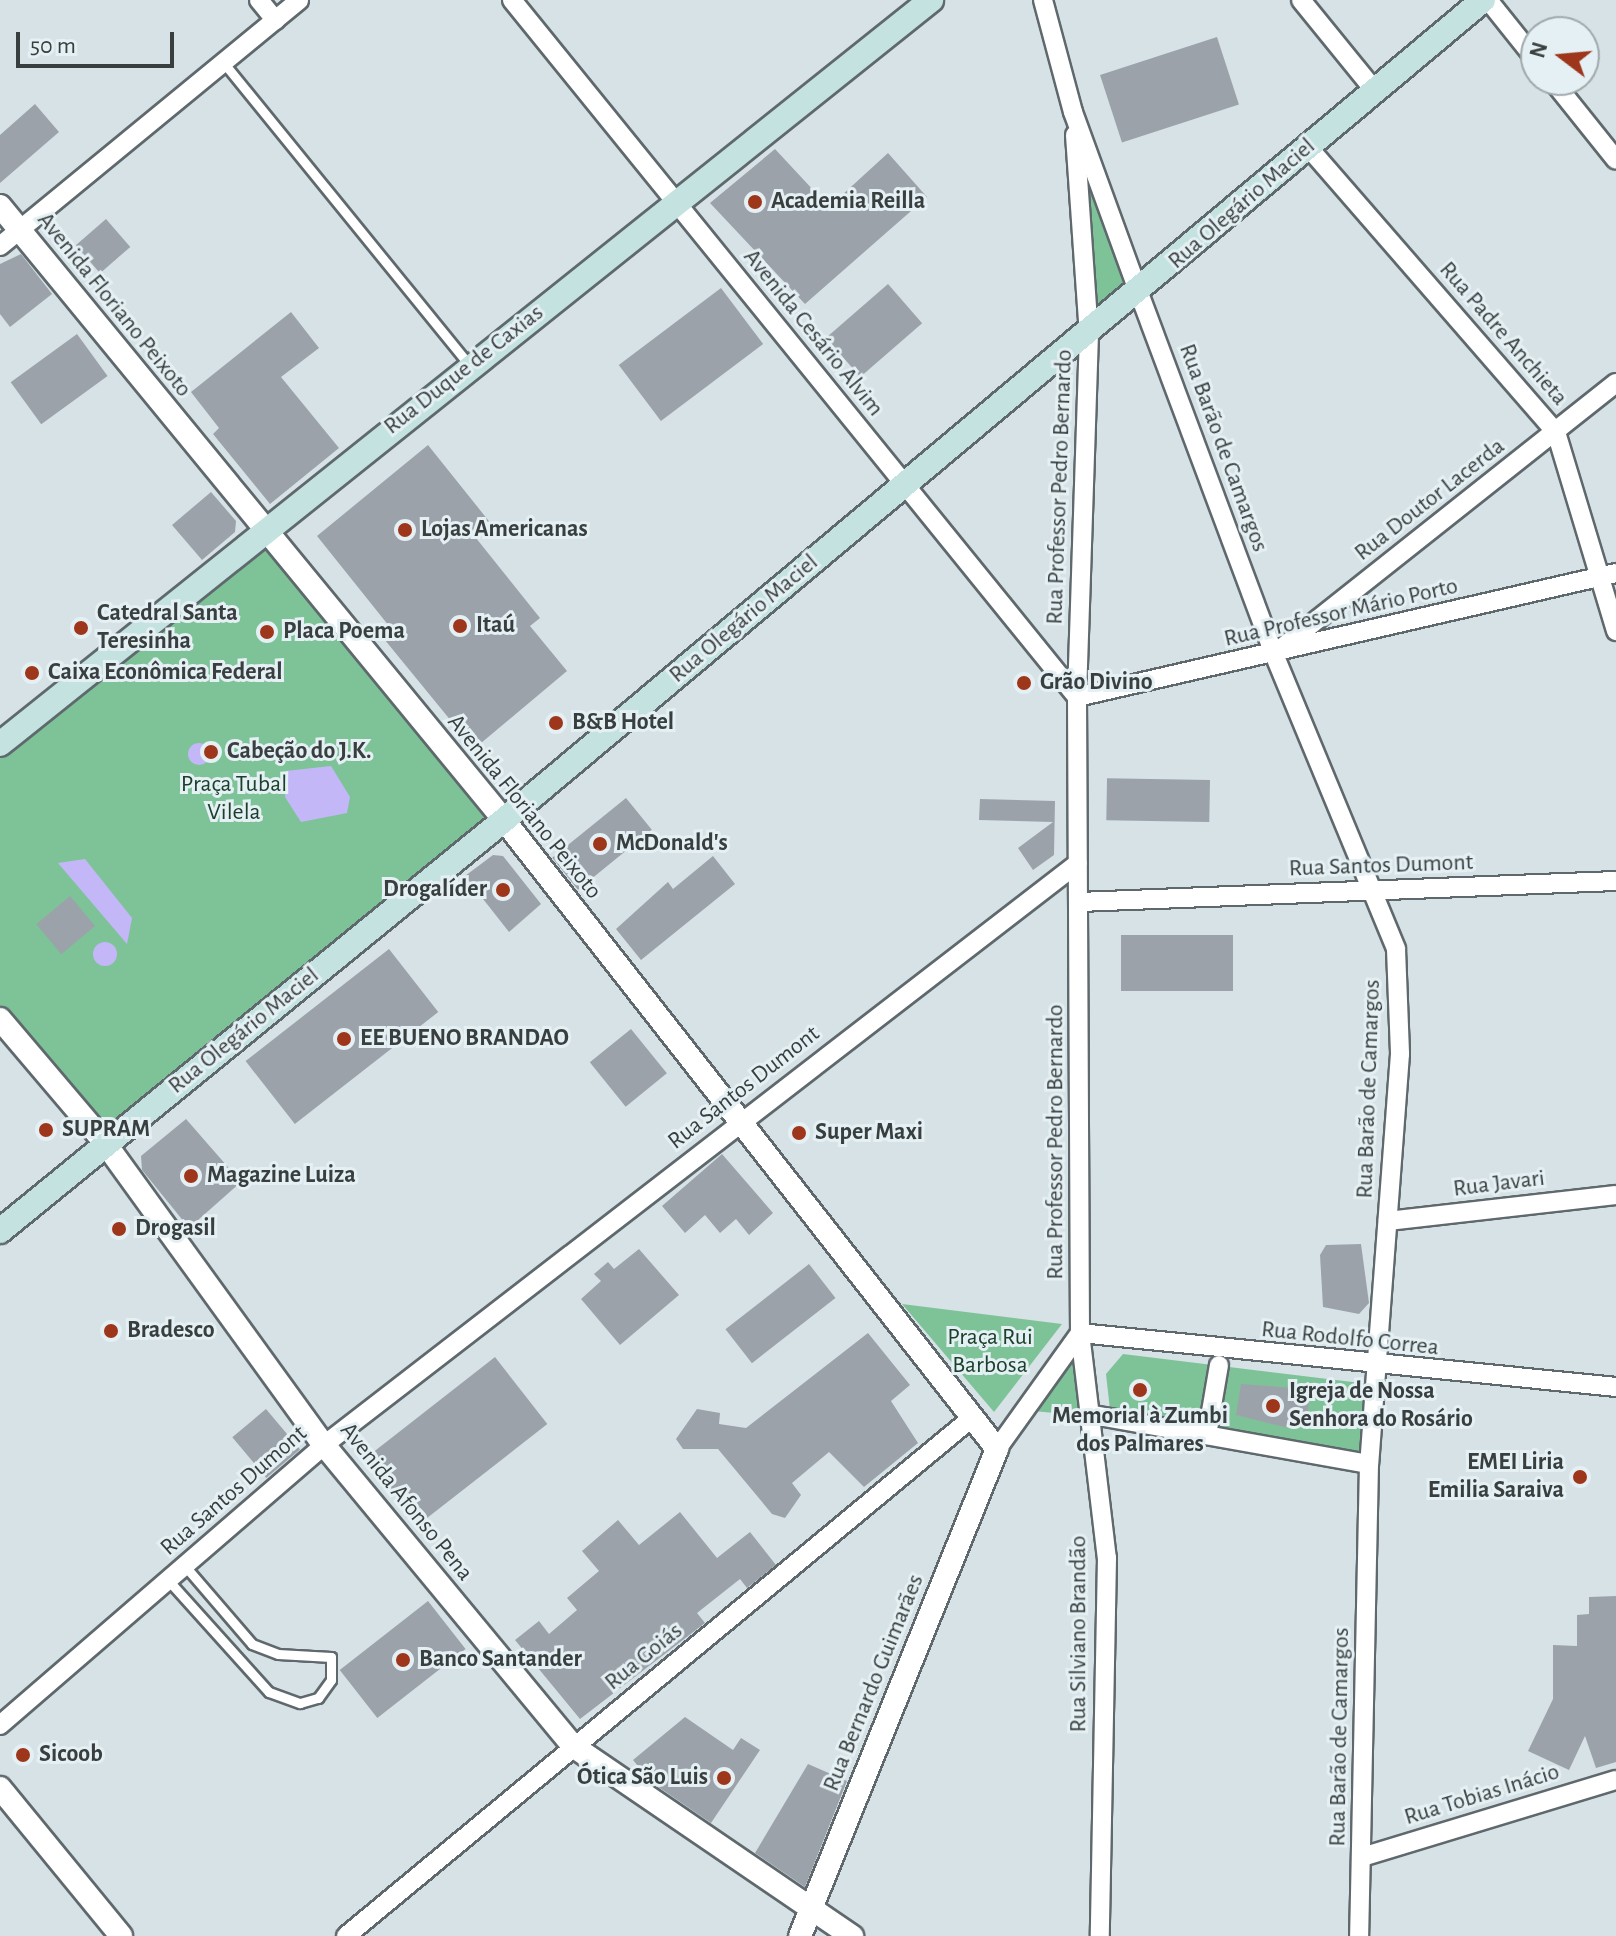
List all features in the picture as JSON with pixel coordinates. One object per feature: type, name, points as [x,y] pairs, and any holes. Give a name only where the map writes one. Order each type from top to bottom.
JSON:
[{"type":"main road","name":"Rua Duque de Caxias","points":[[0,744],[262,530],[931,0]]},
{"type":"main road","name":"Rua Olegário Maciel","points":[[0,1231],[504,820],[904,484],[1139,293],[1308,147],[1486,0]]},
{"type":"street","points":[[259,0],[275,20]]},
{"type":"street","points":[[0,246],[299,0]]},
{"type":"street","name":"Avenida Cesário Alvim","points":[[512,0],[1077,697]]},
{"type":"street","points":[[1043,0],[1073,112]]},
{"type":"street","points":[[1301,0],[1375,91]]},
{"type":"street","points":[[1486,0],[1520,41]]},
{"type":"street","points":[[1565,96],[1616,160]]},
{"type":"street","name":"Rua Barão de Camargos","points":[[1073,112],[1274,654],[1375,890],[1396,949],[1401,998],[1369,1464],[1359,1936]]},
{"type":"street","name":"Rua Professor Pedro Bernardo","points":[[1073,112],[1089,334],[1077,697],[1078,863]]},
{"type":"street","name":"Rua Padre Anchieta","points":[[1308,147],[1556,432],[1609,575],[1616,631]]},
{"type":"street","name":"Avenida Floriano Peixoto","points":[[0,206],[262,530],[504,820],[997,1449]]},
{"type":"street","name":"Rua Doutor Lacerda","points":[[1274,654],[1616,383]]},
{"type":"street","name":"Rua Professor Mário Porto","points":[[1077,697],[1609,575]]},
{"type":"street","points":[[1078,863],[1079,902]]},
{"type":"street","name":"Rua Santos Dumont","points":[[0,1725],[324,1445],[739,1121],[1078,863]]},
{"type":"street","name":"Rua Santos Dumont","points":[[1079,902],[1616,881]]},
{"type":"street","name":"Rua Professor Pedro Bernardo","points":[[1079,902],[1080,1333]]},
{"type":"street","name":"Avenida Afonso Pena","points":[[0,1019],[105,1143],[324,1445],[573,1746],[852,1936]]},
{"type":"street","name":"Rua Javari","points":[[1388,1221],[1616,1195]]},
{"type":"street","points":[[997,1449],[1080,1333]]},
{"type":"street","name":"Rua Rodolfo Correa","points":[[1080,1333],[1377,1367],[1616,1387]]},
{"type":"street","name":"Rua Silviano Brandão","points":[[1080,1333],[1093,1415],[1107,1558],[1100,1936]]},
{"type":"street","points":[[1207,1435],[1219,1365]]},
{"type":"street","points":[[1093,1415],[1369,1464]]},
{"type":"street","name":"Rua Goiás","points":[[346,1936],[973,1417]]},
{"type":"street","name":"Rua Bernardo Guimarães","points":[[800,1936],[997,1449]]},
{"type":"street","name":"Rua Tobias Inácio","points":[[1362,1857],[1616,1780]]},
{"type":"street","points":[[0,1788],[121,1936]]},
{"type":"lane","points":[[223,62],[470,366]]},
{"type":"lane","points":[[168,1580],[269,1692],[300,1703],[318,1698],[331,1680],[331,1657],[252,1644],[184,1566]]},
{"type":"green space","points":[[1073,112],[1139,293],[1089,334]]},
{"type":"green space","name":"Praça Tubal Vilela","points":[[262,530],[510,827],[105,1143],[0,1019],[0,744]]},
{"type":"green space","name":"Praça Rui Barbosa","points":[[902,1304],[1062,1324],[994,1412]]},
{"type":"green space","points":[[1076,1351],[1086,1416],[1033,1411]]},
{"type":"green space","points":[[1123,1354],[1369,1384],[1362,1455],[1110,1410],[1106,1374]]},
{"type":"shaded area","points":[[195,743],[203,743],[210,754],[203,765],[195,765],[188,758],[188,750]]},
{"type":"shaded area","points":[[331,766],[350,797],[347,813],[301,822],[285,797],[286,771]]},
{"type":"shaded area","points":[[85,859],[132,918],[127,944],[58,863]]},
{"type":"shaded area","points":[[105,942],[114,945],[117,954],[114,963],[105,966],[96,963],[93,954],[96,945]]},
{"type":"building","points":[[1217,37],[1239,105],[1122,143],[1100,75]]},
{"type":"building","points":[[35,104],[59,132],[0,183],[0,135]]},
{"type":"building","points":[[775,149],[829,207],[888,153],[927,197],[805,304],[710,203]]},
{"type":"building","points":[[106,219],[130,247],[100,273],[76,245]]},
{"type":"building","points":[[21,254],[52,294],[10,327],[0,314],[0,264]]},
{"type":"building","points":[[888,284],[922,323],[860,377],[826,338]]},
{"type":"building","points":[[721,288],[763,344],[661,421],[619,365]]},
{"type":"building","points":[[291,312],[319,348],[281,377],[339,448],[270,504],[213,434],[219,428],[191,392]]},
{"type":"building","points":[[77,334],[108,376],[41,424],[11,382]]},
{"type":"building","points":[[428,445],[492,525],[476,538],[540,618],[530,626],[567,671],[474,749],[380,634],[389,626],[317,536]]},
{"type":"building","points":[[211,492],[236,521],[235,532],[202,560],[172,525]]},
{"type":"building","points":[[1107,778],[1210,780],[1209,822],[1106,820]]},
{"type":"building","name":"McDonald's","points":[[626,798],[652,830],[578,890],[552,858]]},
{"type":"building","points":[[980,799],[1055,801],[1054,855],[1033,870],[1018,848],[1053,822],[979,820]]},
{"type":"building","name":"Drogalíder","points":[[493,855],[503,856],[541,904],[509,932],[465,876]]},
{"type":"building","points":[[713,856],[735,884],[641,960],[616,929],[668,882],[673,889]]},
{"type":"building","points":[[70,896],[95,926],[61,954],[36,924]]},
{"type":"building","points":[[1121,935],[1233,935],[1233,991],[1121,991]]},
{"type":"building","name":"EE BUENO BRANDAO","points":[[389,949],[438,1012],[295,1124],[246,1061]]},
{"type":"building","points":[[631,1029],[667,1073],[626,1107],[590,1062]]},
{"type":"building","name":"Magazine Luiza","points":[[186,1119],[241,1182],[189,1228],[142,1170],[141,1156]]},
{"type":"building","points":[[722,1154],[773,1213],[749,1235],[736,1219],[720,1233],[705,1215],[685,1233],[662,1206]]},
{"type":"building","points":[[1361,1244],[1369,1303],[1359,1314],[1323,1307],[1320,1255],[1326,1245]]},
{"type":"building","points":[[639,1249],[679,1295],[620,1345],[581,1299],[601,1281],[594,1274],[608,1262],[614,1269]]},
{"type":"building","points":[[809,1264],[835,1298],[752,1363],[725,1329]]},
{"type":"building","points":[[868,1333],[910,1385],[891,1401],[918,1443],[864,1487],[829,1452],[792,1483],[801,1495],[785,1518],[772,1514],[718,1449],[683,1449],[676,1439],[697,1409],[720,1413],[719,1424],[746,1428]]},
{"type":"building","points":[[495,1357],[547,1424],[418,1525],[366,1458]]},
{"type":"building","name":"Igreja de Nossa Senhora do Rosário","points":[[1241,1384],[1294,1388],[1293,1399],[1309,1402],[1307,1419],[1290,1416],[1288,1428],[1236,1415]]},
{"type":"building","points":[[266,1409],[300,1450],[266,1478],[232,1437]]},
{"type":"building","points":[[680,1512],[717,1558],[750,1532],[776,1565],[747,1588],[740,1579],[697,1613],[705,1623],[580,1719],[515,1640],[539,1621],[549,1634],[577,1610],[567,1598],[599,1571],[582,1551],[618,1520],[639,1545]]},
{"type":"building","points":[[1616,1596],[1616,1762],[1596,1768],[1585,1736],[1569,1770],[1528,1751],[1553,1699],[1553,1645],[1577,1646],[1577,1615],[1589,1614],[1589,1597]]},
{"type":"building","name":"Banco Santander","points":[[428,1601],[466,1649],[377,1718],[340,1670]]},
{"type":"building","points":[[685,1717],[733,1750],[741,1738],[760,1750],[711,1823],[651,1782],[633,1760]]},
{"type":"building","points":[[808,1764],[847,1781],[805,1887],[755,1853]]},
{"type":"place","name":"Academia Reilla","points":[[755,202]]},
{"type":"place","name":"Lojas Americanas","points":[[405,530]]},
{"type":"place","name":"Itaú","points":[[460,626]]},
{"type":"place","name":"Catedral Santa Teresinha","points":[[81,628]]},
{"type":"place","name":"Placa Poema","points":[[267,632]]},
{"type":"place","name":"Caixa Econômica Federal","points":[[32,673]]},
{"type":"place","name":"Grão Divino","points":[[1024,683]]},
{"type":"place","name":"B&B Hotel","points":[[556,723]]},
{"type":"place","name":"Cabeção do J.K.","points":[[211,752]]},
{"type":"place","name":"McDonald's","points":[[600,844]]},
{"type":"place","name":"Drogalíder","points":[[503,890]]},
{"type":"place","name":"EE BUENO BRANDAO","points":[[344,1039]]},
{"type":"place","name":"SUPRAM","points":[[46,1130]]},
{"type":"place","name":"Super Maxi","points":[[799,1133]]},
{"type":"place","name":"Magazine Luiza","points":[[191,1176]]},
{"type":"place","name":"Drogasil","points":[[119,1229]]},
{"type":"place","name":"Bradesco","points":[[111,1331]]},
{"type":"place","name":"Memorial à Zumbi dos Palmares","points":[[1140,1390]]},
{"type":"place","name":"Igreja de Nossa Senhora do Rosário","points":[[1273,1406]]},
{"type":"place","name":"EMEI Liria Emilia Saraiva","points":[[1580,1477]]},
{"type":"place","name":"Banco Santander","points":[[403,1660]]},
{"type":"place","name":"Sicoob","points":[[23,1755]]},
{"type":"place","name":"Ótica São Luis","points":[[724,1778]]}]
